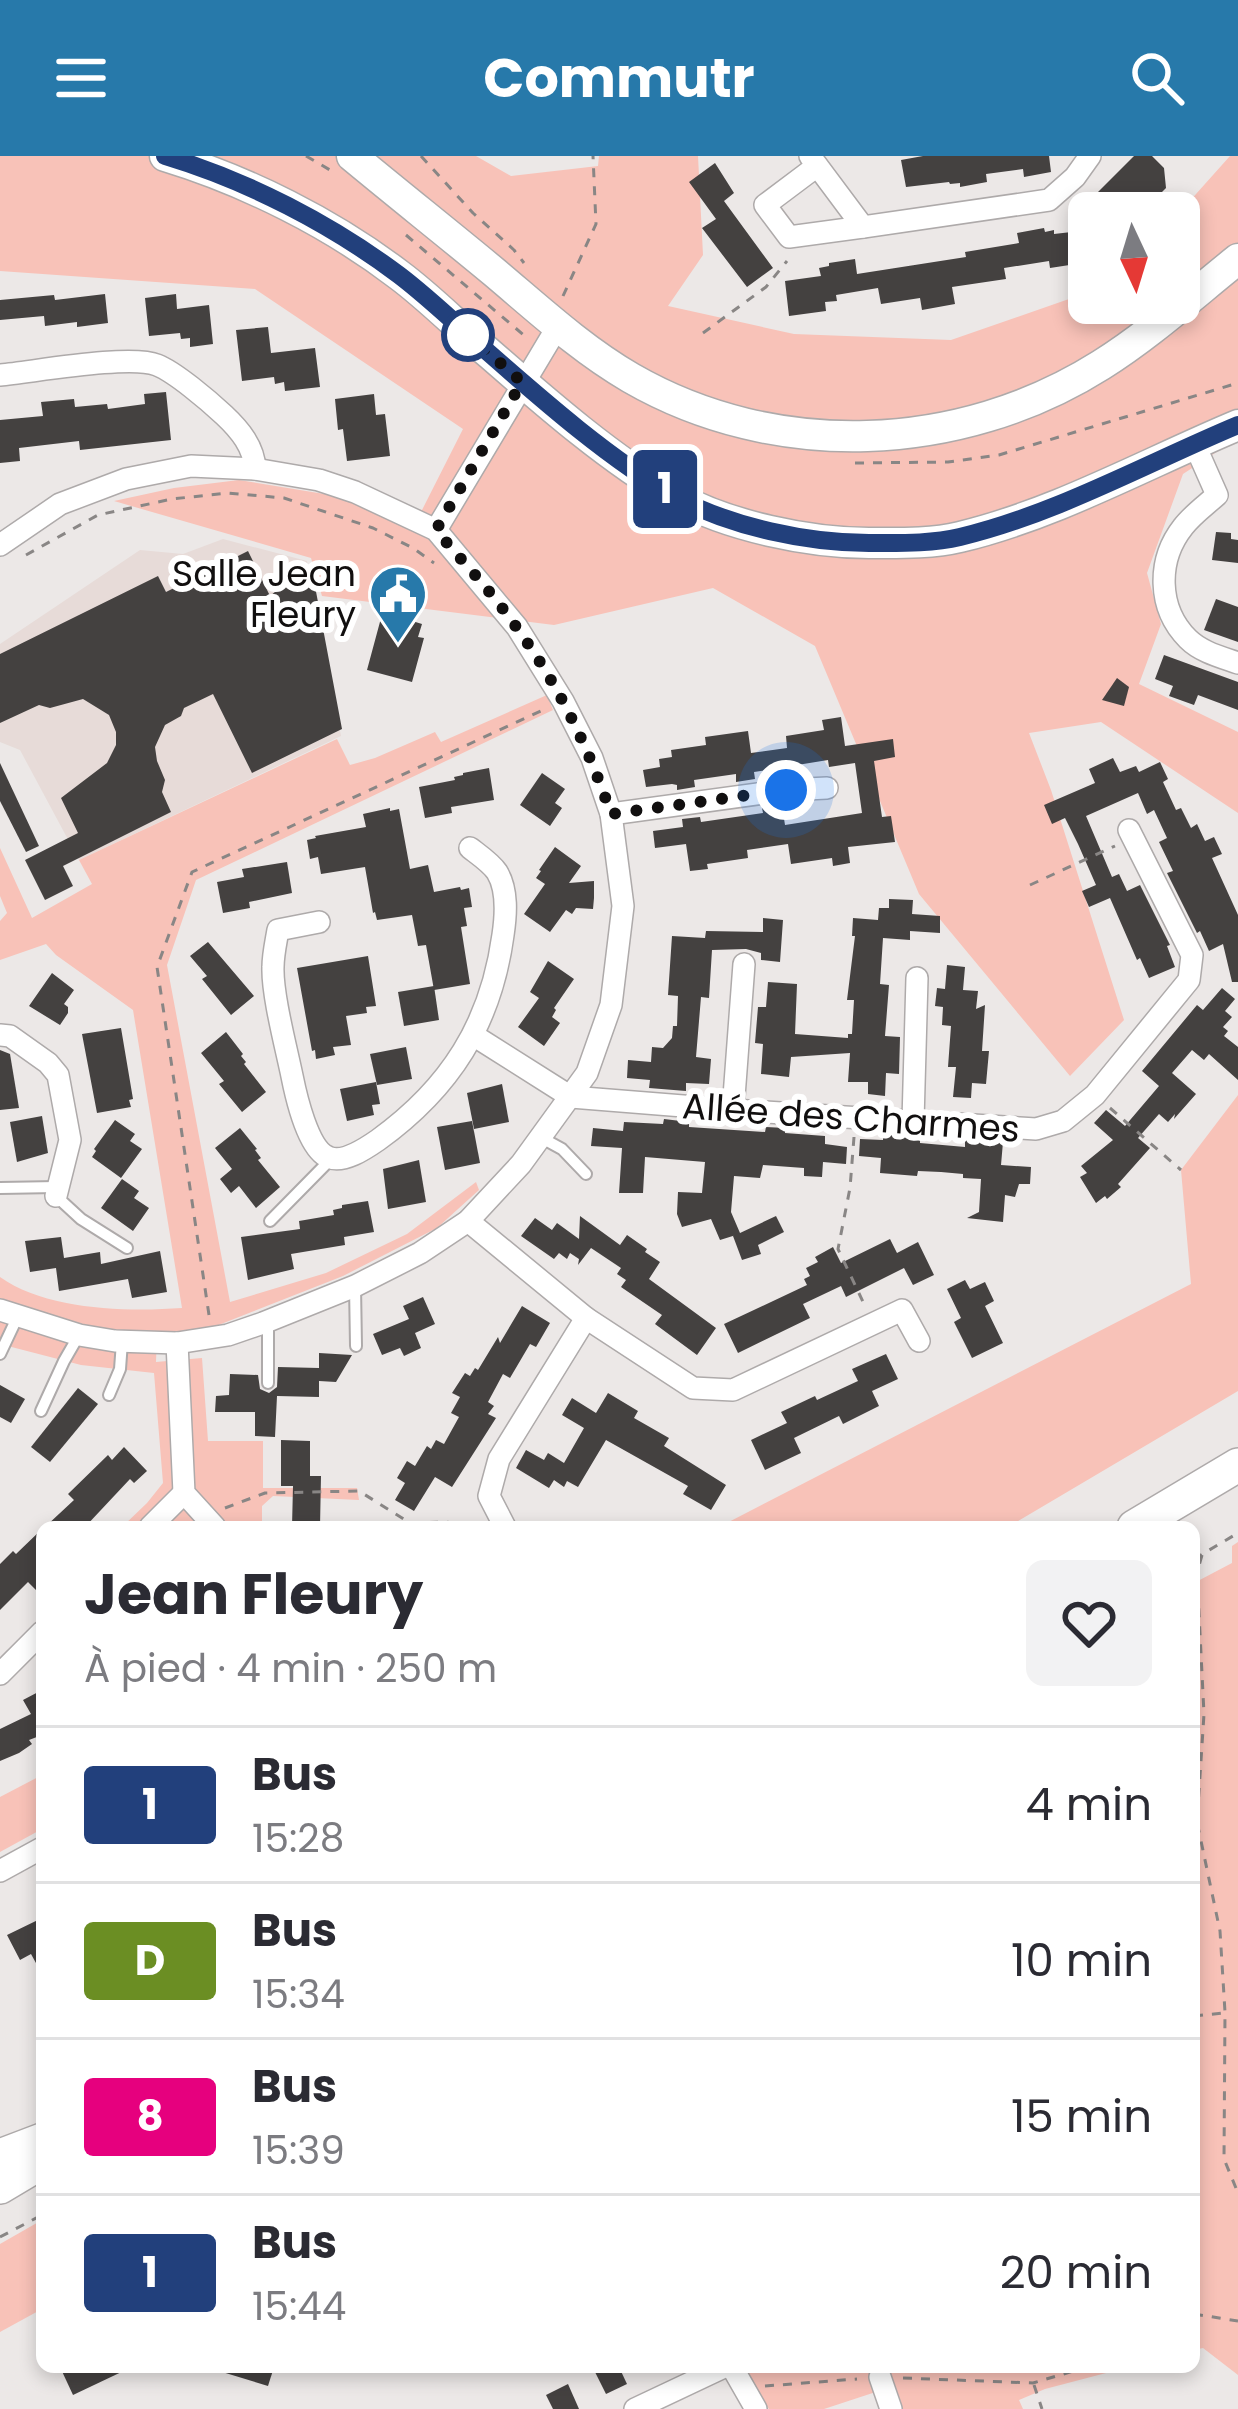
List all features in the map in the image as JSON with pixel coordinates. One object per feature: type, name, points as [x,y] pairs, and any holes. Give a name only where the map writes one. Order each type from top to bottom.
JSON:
[{"type":"main road","points":[[165,156],[279,202],[356,244],[630,467],[680,499],[781,534],[830,543],[956,538],[1036,513],[1238,425]]},
{"type":"main road","points":[[344,165],[543,322],[629,377],[712,414],[804,434],[870,437],[953,427],[994,416],[1099,367],[1238,260]]},
{"type":"main road","points":[[1144,1521],[1238,1465]]},
{"type":"main road","points":[[0,2156],[36,2142]]},
{"type":"main road","points":[[0,2187],[36,2166]]},
{"type":"street","points":[[863,227],[814,161],[765,205],[789,237],[800,236],[863,227],[1049,200],[1076,178],[1090,156]]},
{"type":"street","points":[[436,530],[522,382],[543,322]]},
{"type":"street","points":[[0,375],[131,361],[157,365],[210,402],[241,431],[255,470]]},
{"type":"street","points":[[1194,443],[1228,496],[1185,525],[1170,548],[1163,580],[1166,596],[1185,637],[1201,649],[1238,663]]},
{"type":"street","points":[[8,553],[60,504],[127,479],[191,466],[319,480],[436,530],[517,627],[592,758],[611,814],[623,906],[611,1006],[587,1073],[521,1164],[468,1221],[355,1286],[228,1336],[177,1343],[122,1342],[9,1314]]},
{"type":"street","points":[[611,814],[827,788]]},
{"type":"street","name":"Allée des Charmes","points":[[571,1096],[1036,1129],[1063,1121],[1095,1095],[1189,980],[1192,955],[1131,835]]},
{"type":"street","points":[[319,922],[278,930],[272,970],[295,1089],[313,1144],[323,1156],[337,1160],[369,1146],[404,1121],[463,1055],[484,1013],[505,924],[504,890],[496,868],[470,848]]},
{"type":"street","points":[[733,1110],[744,964]]},
{"type":"street","points":[[913,1121],[917,978]]},
{"type":"street","points":[[0,1035],[10,1036],[58,1075],[70,1140],[57,1191]]},
{"type":"street","points":[[473,1035],[571,1096]]},
{"type":"street","points":[[468,1221],[586,1318],[693,1388],[733,1390],[902,1310],[919,1341]]},
{"type":"street","points":[[502,1521],[489,1496],[500,1459],[586,1318]]},
{"type":"street","points":[[177,1343],[184,1493],[211,1521]]},
{"type":"street","points":[[156,1521],[184,1493]]},
{"type":"street","points":[[0,1674],[36,1638]]},
{"type":"street","points":[[0,1870],[36,1851]]},
{"type":"street","points":[[635,2409],[715,2373]]},
{"type":"street","points":[[732,2373],[756,2409]]},
{"type":"street","points":[[880,2377],[891,2409]]},
{"type":"lane","points":[[541,1137],[562,1149],[586,1174]]},
{"type":"lane","points":[[270,1221],[332,1158]]},
{"type":"lane","points":[[0,1188],[57,1191],[82,1220],[127,1248]]},
{"type":"lane","points":[[355,1286],[356,1346]]},
{"type":"lane","points":[[0,1354],[9,1314]]},
{"type":"lane","points":[[268,1321],[268,1383]]},
{"type":"lane","points":[[41,1411],[79,1335]]},
{"type":"lane","points":[[109,1395],[120,1369],[122,1342]]},
{"type":"path","points":[[306,156],[344,165]]},
{"type":"path","points":[[421,156],[529,268],[543,322]]},
{"type":"path","points":[[543,322],[567,292],[596,224],[593,156]]},
{"type":"path","points":[[406,236],[543,322]]},
{"type":"path","points":[[703,333],[766,287],[785,265],[800,236]]},
{"type":"path","points":[[842,462],[929,463],[999,455],[1238,383]]},
{"type":"path","points":[[8,553],[98,515],[227,493],[284,498],[373,528],[446,572],[460,559]]},
{"type":"path","points":[[1030,884],[1131,835]]},
{"type":"path","points":[[1095,1095],[1181,1170]]},
{"type":"path","points":[[856,1118],[838,1250],[875,1322]]},
{"type":"path","points":[[211,1521],[265,1493],[359,1491],[408,1521]]},
{"type":"path","points":[[1200,1562],[1202,1555],[1238,1533]]},
{"type":"path","points":[[1200,1631],[1204,1714],[1200,1776]]},
{"type":"path","points":[[1200,1836],[1220,1931],[1224,2159],[1238,2193]]},
{"type":"path","points":[[1200,2015],[1225,2012]]},
{"type":"path","points":[[0,2237],[36,2218]]},
{"type":"path","points":[[1200,2315],[1238,2321]]},
{"type":"path","points":[[1042,2409],[1033,2383],[1067,2373]]},
{"type":"shaded area","points":[[0,156],[476,156],[511,176],[598,166],[599,156],[698,156],[703,255],[668,306],[794,334],[951,340],[1068,299],[1068,324],[1200,324],[1198,192],[1230,156],[1238,156],[1238,438],[1183,474],[1147,573],[1161,624],[1139,684],[1238,732],[1238,813],[1101,722],[1029,733],[1124,1020],[1070,1076],[919,894],[815,646],[713,588],[554,625],[322,596],[311,558],[114,501],[239,480],[422,510],[463,429],[255,289],[0,271]]},
{"type":"shaded area","points":[[223,539],[307,561],[341,736],[79,860],[20,750],[0,742],[0,644],[140,550],[183,554]]},
{"type":"shaded area","points":[[547,695],[553,710],[196,880],[167,965],[230,1302],[326,1273],[407,1234],[476,1182],[479,1190],[437,1228],[343,1276],[211,1328],[157,1334],[156,1362],[202,1358],[208,1441],[263,1441],[263,1488],[357,1488],[359,1500],[273,1496],[262,1506],[262,1521],[128,1521],[163,1483],[154,1373],[81,1365],[0,1344],[0,1277],[63,1302],[112,1309],[182,1308],[133,1010],[46,944],[0,960],[0,921],[7,913],[0,896],[0,848],[32,918],[92,884],[79,860],[337,739],[350,765],[435,732],[441,742]]},
{"type":"shaded area","points":[[1238,1095],[1238,1391],[1018,1521],[731,1521],[1191,1284],[1181,1170]]},
{"type":"shaded area","points":[[1238,1542],[1238,2375],[1200,2349],[1200,1580],[1232,1563],[1232,1546]]},
{"type":"shaded area","points":[[36,1778],[36,1832],[0,1852],[0,1797]]},
{"type":"shaded area","points":[[36,2223],[36,2312],[0,2332],[0,2244]]},
{"type":"shaded area","points":[[740,2373],[1106,2373],[1019,2400],[1023,2409],[901,2409],[891,2387],[824,2409],[769,2409]]},
{"type":"building","points":[[1049,156],[1051,172],[1024,177],[1023,169],[986,174],[987,182],[960,187],[960,183],[949,182],[906,187],[901,160]]},
{"type":"building","points":[[1134,156],[1152,156],[1164,168],[1166,188],[1162,192],[1098,192]]},
{"type":"building","points":[[715,163],[734,193],[724,201],[773,268],[747,287],[702,228],[716,219],[689,182]]},
{"type":"building","points":[[1044,228],[1054,234],[1068,232],[1068,265],[1050,268],[1049,261],[1004,268],[1006,279],[952,287],[955,304],[922,310],[920,298],[881,304],[878,288],[836,295],[837,301],[825,302],[826,311],[789,316],[785,281],[821,276],[819,268],[829,263],[855,259],[857,274],[966,257],[965,252],[1019,243],[1017,233]]},
{"type":"building","points":[[105,294],[108,323],[45,326],[44,316],[0,320],[0,300]]},
{"type":"building","points":[[176,294],[177,309],[209,305],[213,344],[190,347],[190,338],[181,339],[180,333],[149,336],[145,298]]},
{"type":"building","points":[[268,327],[271,353],[315,348],[320,387],[285,391],[284,382],[275,384],[274,377],[242,381],[236,330]]},
{"type":"building","points":[[166,392],[171,440],[80,450],[79,441],[19,448],[20,461],[0,463],[0,420],[43,416],[41,402],[74,399],[75,407],[107,404],[108,409],[145,404],[144,394]]},
{"type":"building","points":[[374,394],[376,415],[385,414],[390,456],[347,461],[335,399]]},
{"type":"building","points":[[1216,532],[1231,533],[1231,539],[1238,540],[1238,563],[1212,560]]},
{"type":"building","points":[[248,551],[270,596],[296,575],[314,581],[342,729],[252,773],[213,694],[184,708],[181,716],[165,725],[155,747],[165,780],[162,792],[171,812],[63,866],[73,886],[45,900],[25,860],[78,833],[61,798],[107,763],[116,745],[116,732],[109,715],[83,699],[50,708],[39,705],[0,723],[0,654],[158,576],[166,592]]},
{"type":"building","points":[[1216,599],[1238,607],[1238,642],[1204,630]]},
{"type":"building","name":"Salle Jean Fleury","points":[[384,607],[410,614],[409,620],[422,624],[418,637],[424,638],[412,682],[367,670]]},
{"type":"building","points":[[1164,655],[1238,682],[1238,710],[1198,695],[1194,705],[1169,696],[1173,686],[1155,679]]},
{"type":"building","points":[[1117,678],[1129,687],[1124,706],[1102,700]]},
{"type":"building","points":[[841,717],[845,746],[893,739],[895,757],[874,761],[882,817],[891,816],[895,842],[848,847],[850,863],[833,866],[832,858],[791,864],[788,844],[747,850],[748,858],[690,871],[686,844],[655,848],[653,831],[683,827],[682,819],[700,817],[701,822],[782,806],[785,825],[862,813],[855,763],[829,767],[828,760],[754,772],[755,779],[736,782],[736,774],[694,780],[695,787],[677,790],[672,784],[646,787],[643,770],[660,767],[659,759],[672,757],[671,750],[706,745],[705,737],[748,731],[751,753],[787,748],[786,736],[824,730],[822,720]]},
{"type":"building","points":[[1113,758],[1120,772],[1136,766],[1139,772],[1160,762],[1176,810],[1181,808],[1191,828],[1197,824],[1205,841],[1214,837],[1222,854],[1212,858],[1238,915],[1238,982],[1232,982],[1223,944],[1209,951],[1200,931],[1197,933],[1167,873],[1173,871],[1159,842],[1167,838],[1154,810],[1147,814],[1138,793],[1086,816],[1112,877],[1119,874],[1127,891],[1140,885],[1170,945],[1175,967],[1149,978],[1110,898],[1089,907],[1082,891],[1096,885],[1078,844],[1065,818],[1052,824],[1044,805],[1095,783],[1089,769]]},
{"type":"building","points":[[0,763],[39,846],[26,852],[0,801]]},
{"type":"building","points":[[489,768],[494,800],[451,807],[452,813],[425,818],[419,787]]},
{"type":"building","points":[[542,773],[565,789],[555,803],[562,808],[550,826],[520,805]]},
{"type":"building","points":[[399,809],[410,869],[428,865],[434,892],[469,888],[472,907],[464,908],[467,926],[461,927],[470,984],[434,990],[426,945],[418,946],[412,915],[377,920],[365,867],[321,874],[318,857],[310,859],[307,840],[366,827],[363,814]]},
{"type":"building","points":[[555,847],[581,866],[569,883],[594,881],[594,898],[593,909],[576,908],[572,914],[566,910],[550,932],[524,914],[545,884],[536,878]]},
{"type":"building","points":[[287,862],[292,893],[223,913],[217,882],[244,877],[242,869]]},
{"type":"building","points":[[889,899],[913,900],[912,914],[940,916],[940,933],[910,931],[910,940],[883,938],[880,984],[889,985],[885,1036],[900,1037],[899,1074],[886,1073],[885,1096],[868,1094],[868,1082],[848,1082],[850,1053],[791,1057],[789,1077],[761,1074],[763,1044],[755,1043],[758,1007],[766,1007],[768,982],[797,984],[795,1034],[848,1038],[852,1034],[854,1000],[847,1000],[853,918],[878,920],[879,908],[889,908]]},
{"type":"building","points":[[763,918],[783,920],[780,962],[761,960],[761,953],[746,949],[712,950],[709,998],[701,997],[696,1057],[711,1059],[709,1084],[686,1083],[686,1091],[649,1088],[650,1080],[627,1078],[628,1060],[651,1062],[652,1047],[663,1048],[677,1026],[678,996],[668,995],[672,936],[763,932]]},
{"type":"building","points":[[208,942],[254,996],[231,1015],[190,956]]},
{"type":"building","points":[[368,956],[376,1006],[366,1007],[367,1013],[346,1016],[351,1045],[333,1047],[335,1055],[316,1059],[297,968]]},
{"type":"building","points":[[548,961],[574,979],[554,1008],[552,1017],[560,1023],[544,1046],[518,1027],[539,998],[530,992]]},
{"type":"building","points":[[947,965],[965,967],[963,990],[978,991],[976,1009],[985,1005],[986,1084],[972,1083],[971,1098],[953,1097],[956,1067],[948,1067],[951,1026],[942,1025],[943,1007],[935,1006],[937,988],[945,989]]},
{"type":"building","points":[[52,973],[74,990],[64,1004],[68,1013],[60,1025],[29,1006]]},
{"type":"building","points":[[434,986],[439,1020],[404,1026],[398,992]]},
{"type":"building","points":[[1222,988],[1235,999],[1225,1011],[1232,1017],[1223,1027],[1228,1031],[1224,1036],[1238,1047],[1238,1080],[1209,1054],[1204,1060],[1192,1050],[1172,1073],[1196,1094],[1174,1119],[1175,1114],[1168,1122],[1159,1114],[1138,1138],[1150,1148],[1118,1184],[1121,1187],[1096,1203],[1080,1177],[1087,1173],[1081,1166],[1113,1140],[1094,1123],[1106,1110],[1125,1126],[1159,1086],[1142,1071],[1197,1005],[1203,1010]]},
{"type":"building","points":[[121,1028],[131,1107],[97,1113],[82,1034]]},
{"type":"building","points":[[226,1032],[266,1092],[242,1112],[201,1053]]},
{"type":"building","points":[[406,1047],[412,1079],[377,1085],[370,1054]]},
{"type":"building","points":[[0,1050],[10,1054],[19,1108],[0,1110]]},
{"type":"building","points":[[376,1082],[380,1104],[372,1105],[374,1115],[347,1121],[340,1089]]},
{"type":"building","points":[[502,1084],[509,1122],[474,1129],[467,1093]]},
{"type":"building","points":[[42,1116],[48,1153],[17,1162],[10,1122]]},
{"type":"building","points":[[664,1119],[689,1122],[689,1127],[765,1132],[766,1127],[785,1128],[785,1133],[825,1136],[825,1144],[847,1147],[846,1164],[823,1162],[822,1177],[804,1176],[804,1168],[763,1165],[760,1178],[734,1176],[731,1212],[740,1233],[776,1216],[784,1232],[758,1245],[761,1254],[742,1260],[736,1235],[720,1240],[711,1219],[682,1227],[677,1214],[678,1192],[702,1193],[705,1162],[645,1157],[643,1193],[619,1193],[622,1148],[591,1146],[593,1128],[623,1131],[624,1122],[663,1124]]},
{"type":"building","points":[[115,1120],[135,1134],[130,1141],[142,1149],[121,1178],[92,1157]]},
{"type":"building","points":[[472,1121],[480,1163],[445,1170],[437,1127]]},
{"type":"building","points":[[240,1128],[280,1187],[256,1208],[239,1186],[231,1193],[220,1179],[232,1169],[215,1148]]},
{"type":"building","points":[[883,1134],[965,1147],[965,1140],[1003,1142],[1001,1165],[1031,1167],[1030,1184],[1019,1184],[1015,1197],[1005,1195],[1003,1222],[967,1218],[979,1212],[981,1179],[941,1172],[918,1171],[917,1176],[880,1173],[881,1158],[859,1156],[860,1139],[883,1140]]},
{"type":"building","points":[[419,1160],[426,1202],[388,1209],[383,1169]]},
{"type":"building","points":[[122,1179],[139,1191],[134,1198],[149,1208],[133,1231],[101,1208]]},
{"type":"building","points":[[368,1201],[374,1232],[344,1237],[345,1245],[291,1254],[294,1269],[248,1280],[241,1237],[300,1229],[299,1221],[334,1215],[333,1210],[342,1205]]},
{"type":"building","points":[[580,1216],[620,1245],[627,1235],[647,1249],[660,1262],[649,1279],[716,1328],[697,1355],[655,1324],[662,1315],[621,1287],[626,1280],[617,1274],[621,1268],[591,1248],[578,1265],[579,1259],[570,1253],[567,1259],[559,1253],[554,1259],[521,1236],[535,1218],[552,1230],[557,1223],[579,1239]]},
{"type":"building","points":[[61,1237],[64,1258],[100,1252],[101,1264],[160,1251],[167,1292],[132,1298],[128,1279],[59,1291],[56,1268],[30,1272],[25,1241]]},
{"type":"building","points":[[890,1239],[897,1253],[918,1242],[934,1275],[913,1285],[904,1268],[846,1297],[841,1286],[803,1304],[810,1318],[738,1353],[724,1324],[807,1285],[806,1268],[833,1247],[841,1263]]},
{"type":"building","points":[[965,1280],[970,1289],[985,1282],[994,1301],[985,1306],[1003,1343],[972,1358],[954,1322],[961,1318],[947,1289]]},
{"type":"building","points":[[423,1297],[435,1324],[415,1333],[421,1348],[404,1356],[400,1348],[382,1355],[373,1334],[409,1319],[403,1306]]},
{"type":"building","points":[[522,1306],[550,1323],[536,1347],[530,1344],[510,1378],[503,1374],[488,1402],[494,1406],[488,1414],[496,1418],[452,1487],[435,1477],[414,1511],[395,1500],[405,1483],[397,1478],[407,1461],[415,1466],[427,1446],[431,1449],[436,1440],[444,1444],[459,1417],[451,1413],[460,1397],[452,1393],[465,1373],[470,1376],[478,1370],[498,1337],[500,1343]]},
{"type":"building","points":[[319,1353],[352,1355],[336,1382],[319,1381],[319,1397],[277,1396],[275,1437],[255,1436],[255,1412],[215,1412],[216,1396],[229,1395],[230,1374],[258,1375],[260,1389],[269,1393],[277,1387],[278,1367],[319,1368]]},
{"type":"building","points":[[886,1354],[898,1379],[872,1391],[879,1406],[843,1424],[839,1416],[794,1438],[801,1453],[765,1470],[751,1440],[787,1423],[781,1412],[858,1381],[852,1369]]},
{"type":"building","points":[[0,1385],[25,1399],[11,1423],[0,1417]]},
{"type":"building","points":[[78,1388],[98,1404],[50,1462],[31,1447]]},
{"type":"building","points":[[608,1393],[638,1411],[634,1418],[669,1438],[664,1446],[726,1485],[711,1510],[683,1494],[688,1486],[606,1440],[578,1487],[567,1481],[564,1487],[554,1480],[549,1488],[516,1468],[526,1450],[544,1460],[548,1453],[564,1463],[584,1428],[562,1415],[572,1398],[596,1413]]},
{"type":"building","points":[[281,1440],[310,1441],[310,1476],[321,1476],[320,1521],[292,1521],[293,1486],[281,1486]]},
{"type":"building","points":[[124,1447],[147,1471],[134,1483],[130,1479],[91,1521],[51,1521],[74,1500],[68,1494],[108,1455],[112,1460]]},
{"type":"building","points":[[36,1535],[36,1590],[28,1582],[0,1610],[0,1564],[13,1551],[16,1554]]},
{"type":"building","points":[[36,1693],[36,1737],[19,1753],[0,1761],[0,1729],[31,1714],[23,1700]]},
{"type":"building","points":[[36,1921],[36,1963],[31,1954],[20,1960],[7,1935]]},
{"type":"building","points":[[63,2373],[119,2373],[73,2395]]},
{"type":"building","points":[[226,2373],[272,2373],[268,2386]]},
{"type":"building","points":[[596,2373],[622,2373],[627,2384],[606,2394]]},
{"type":"building","points":[[568,2384],[579,2409],[553,2409],[546,2395]]},
{"type":"bus line","name":"1","points":[[165,156],[279,202],[356,244],[630,467],[680,499],[781,534],[830,543],[956,538],[1036,513],[1238,425]]},
{"type":"place","name":"Salle Jean Fleury","points":[[398,645]]},
{"type":"route","points":[[468,335],[522,382],[436,530],[510,618],[563,701],[592,758],[611,814],[786,790]]}]
